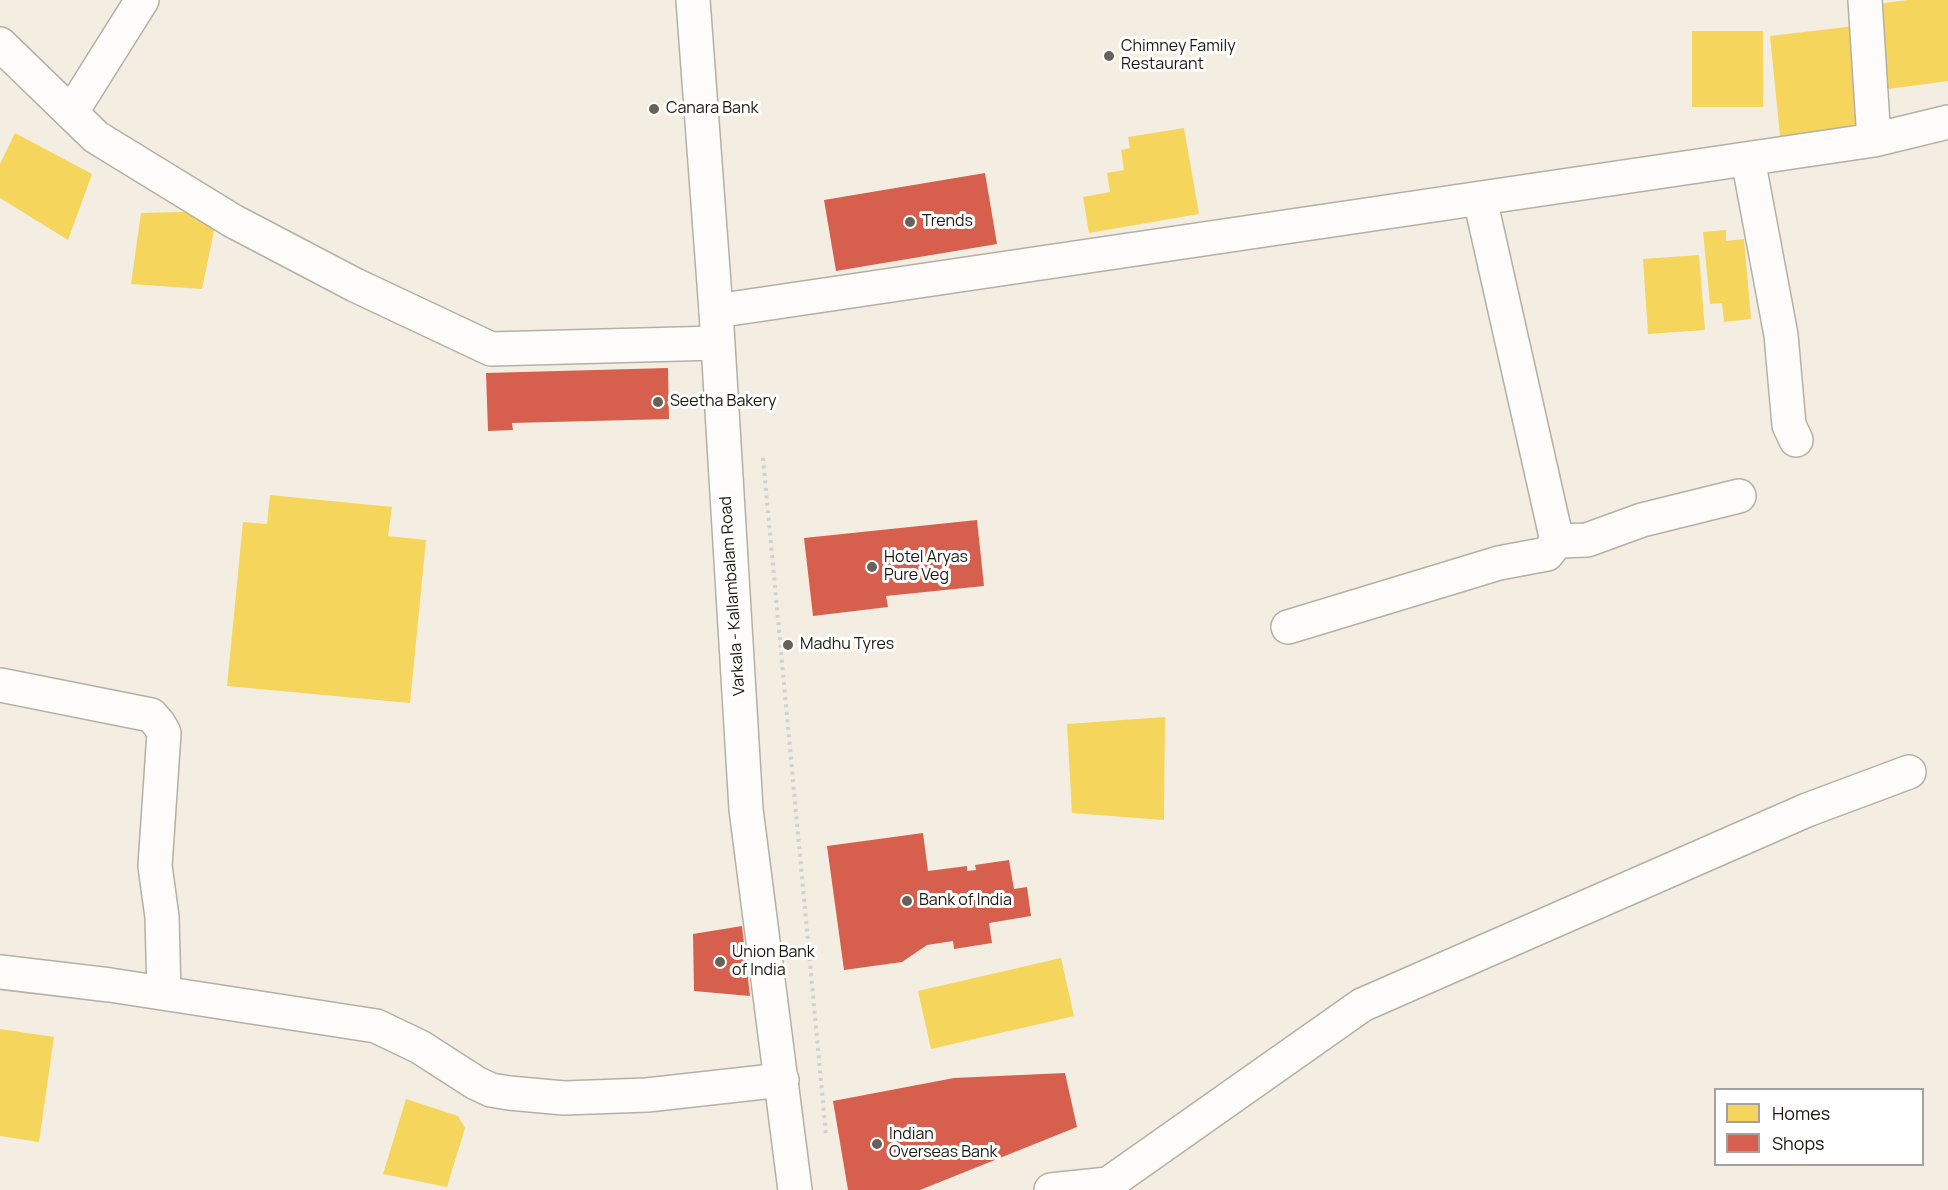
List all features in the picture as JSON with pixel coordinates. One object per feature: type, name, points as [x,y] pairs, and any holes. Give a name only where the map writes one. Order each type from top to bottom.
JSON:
[{"type":"street","points":[[71,113],[142,0]]},
{"type":"street","name":"Varkala - Kallambalam Road","points":[[693,0],[717,327],[746,809],[795,1190]]},
{"type":"street","points":[[1865,0],[1874,140]]},
{"type":"street","points":[[0,44],[96,137],[233,221],[355,285],[491,349],[717,327],[1480,199],[1874,140],[1948,122]]},
{"type":"street","points":[[1748,159],[1781,335],[1789,424],[1796,440]]},
{"type":"street","points":[[1480,199],[1557,541]]},
{"type":"street","points":[[1557,541],[1587,540],[1642,520],[1739,496]]},
{"type":"street","points":[[1288,627],[1499,563],[1547,554],[1557,541]]},
{"type":"street","points":[[0,685],[151,715],[164,733],[155,866],[162,917],[164,993]]},
{"type":"street","points":[[1051,1190],[1108,1184],[1362,1005],[1807,810],[1909,772]]},
{"type":"street","points":[[0,972],[164,993],[376,1026],[420,1047],[476,1083],[491,1090],[509,1093],[564,1098],[647,1095],[782,1080]]},
{"type":"path","points":[[762,446],[827,1146]]},
{"type":"building: Homes","points":[[1908,0],[1948,0],[1948,81],[1888,89],[1877,4]]},
{"type":"building: Homes","points":[[1855,26],[1864,134],[1781,146],[1770,36]]},
{"type":"building: Homes","points":[[1692,31],[1763,31],[1763,107],[1692,107]]},
{"type":"building: Homes","points":[[1184,128],[1199,214],[1089,233],[1083,197],[1110,192],[1107,173],[1124,170],[1121,150],[1130,148],[1128,137]]},
{"type":"building: Homes","points":[[15,133],[92,174],[68,240],[0,198],[0,164]]},
{"type":"building: Homes","points":[[218,211],[202,289],[131,284],[141,213]]},
{"type":"building: Homes","points":[[1726,230],[1726,241],[1744,239],[1751,319],[1724,322],[1722,303],[1710,304],[1703,232]]},
{"type":"building: Homes","points":[[1699,255],[1705,330],[1648,334],[1643,259]]},
{"type":"building: Homes","points":[[270,495],[392,507],[388,536],[426,540],[410,703],[227,686],[243,522],[267,524]]},
{"type":"building: Homes","points":[[1165,717],[1164,820],[1072,813],[1067,724]]},
{"type":"building: Homes","points":[[1061,958],[1074,1016],[931,1049],[918,991]]},
{"type":"building: Homes","points":[[0,1029],[54,1037],[39,1142],[0,1136]]},
{"type":"building: Homes","points":[[406,1099],[458,1116],[465,1128],[447,1187],[383,1174]]},
{"type":"building: Shops","name":"Trends","points":[[985,173],[997,244],[836,271],[824,200]]},
{"type":"building: Shops","points":[[668,368],[669,419],[512,423],[513,430],[488,431],[486,373]]},
{"type":"building: Shops","points":[[977,520],[984,586],[886,596],[888,607],[813,616],[804,538]]},
{"type":"building: Shops","points":[[923,833],[928,871],[967,866],[967,871],[976,870],[975,865],[1009,860],[1014,889],[1027,887],[1031,916],[989,923],[992,943],[954,949],[953,941],[927,945],[902,962],[844,970],[827,846]]},
{"type":"building: Shops","name":"Union Bank of India","points":[[742,926],[750,996],[694,991],[693,934]]},
{"type":"building: Shops","points":[[1065,1073],[1077,1127],[920,1190],[848,1190],[833,1101],[954,1078]]},
{"type":"place","name":"Chimney Family Restaurant","points":[[1109,56]]},
{"type":"place","name":"Canara Bank","points":[[654,109]]},
{"type":"place","name":"Trends","points":[[910,222]]},
{"type":"place","name":"Seetha Bakery","points":[[658,402]]},
{"type":"place","name":"Hotel Aryas Pure Veg","points":[[872,567]]},
{"type":"place","name":"Madhu Tyres","points":[[788,645]]},
{"type":"place","name":"Bank of India","points":[[907,901]]},
{"type":"place","name":"Union Bank of India","points":[[720,962]]},
{"type":"place","name":"Indian Overseas Bank","points":[[877,1144]]}]
